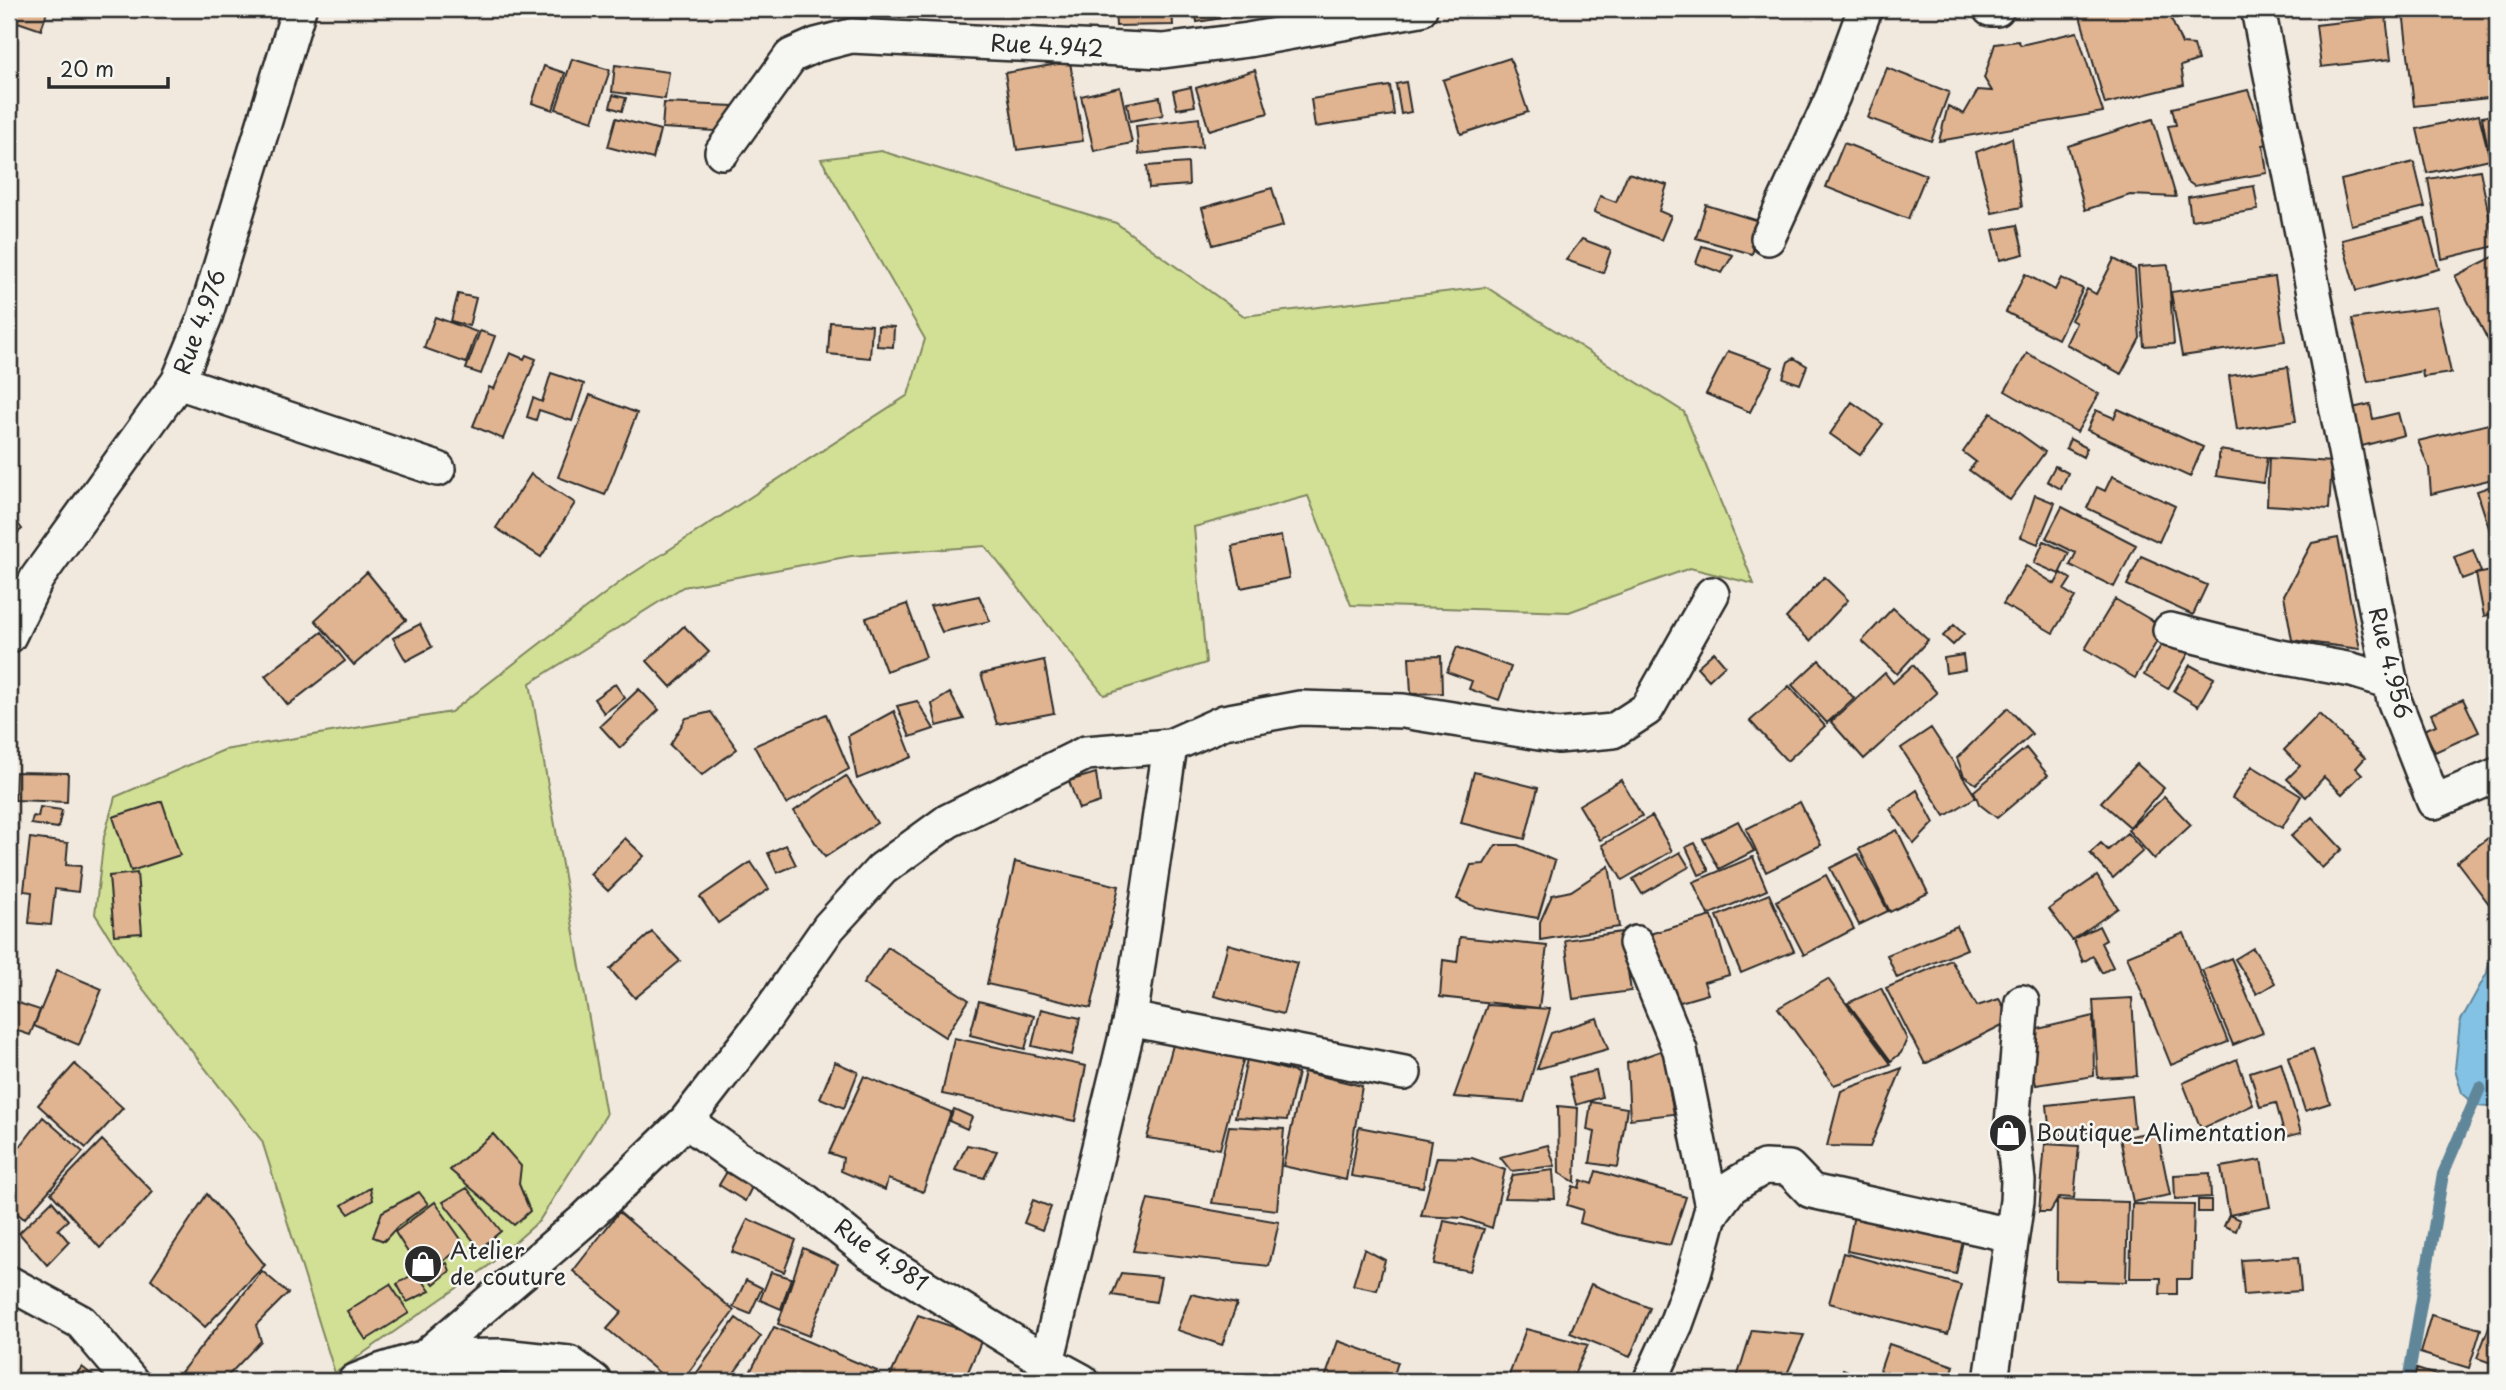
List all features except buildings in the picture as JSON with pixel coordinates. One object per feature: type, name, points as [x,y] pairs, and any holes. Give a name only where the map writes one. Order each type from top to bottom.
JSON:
[{"type":"street","name":"Rue 4.976","points":[[9,636],[43,569],[178,382],[205,317],[299,9]]},
{"type":"street","name":"Rue 4.942","points":[[722,152],[791,56],[816,45],[851,36],[1163,51],[1248,40],[1420,9]]},
{"type":"street","points":[[1768,238],[1833,96],[1865,9]]},
{"type":"street","points":[[1990,9],[1997,9]]},
{"type":"street","name":"Rue 4.956","points":[[2258,9],[2394,700],[2434,802],[2497,775]]},
{"type":"street","points":[[178,382],[438,469]]},
{"type":"street","points":[[425,1357],[583,1221],[686,1121],[762,1023],[829,927],[882,869],[948,821],[1086,753],[1170,746],[1224,722],[1300,708],[1403,712],[1558,736],[1613,731],[1647,709],[1712,594]]},
{"type":"street","points":[[2170,630],[2275,656],[2352,670],[2391,682]]},
{"type":"street","points":[[1047,1362],[1130,1019],[1170,746]]},
{"type":"street","points":[[1636,943],[1680,1051],[1713,1212]]},
{"type":"street","points":[[1991,1381],[2018,1181],[2012,1124],[2022,1002]]},
{"type":"street","points":[[1130,1019],[1404,1073]]},
{"type":"street","name":"Rue 4.981","points":[[686,1121],[748,1165],[806,1201],[870,1253],[1082,1381]]},
{"type":"street","points":[[1650,1381],[1676,1324],[1713,1212],[1731,1187],[1764,1167],[1789,1168],[1811,1191],[2011,1234]]},
{"type":"street","points":[[9,1283],[81,1322],[131,1381]]},
{"type":"street","points":[[355,1381],[425,1357],[502,1356],[569,1363],[594,1381]]},
{"type":"green space","points":[[881,151],[1116,223],[1244,316],[1486,287],[1684,412],[1754,584],[1690,568],[1569,612],[1351,605],[1308,496],[1194,527],[1206,663],[1104,695],[985,546],[851,556],[683,587],[530,683],[606,1115],[539,1221],[487,1267],[335,1373],[262,1141],[140,985],[95,914],[104,837],[115,797],[224,750],[451,712],[624,579],[908,395],[925,339],[821,159]]},
{"type":"water","points":[[2497,954],[2497,1101],[2489,1107],[2477,1106],[2462,1093],[2455,1069],[2460,1022],[2487,973],[2490,957]]},
{"type":"waterway","points":[[2408,1381],[2443,1174],[2480,1088]]},
{"type":"place","name":"Boutique_Alimentation","points":[[2008,1133]]},
{"type":"place","name":"Atelier de couture","points":[[423,1264]]}]
